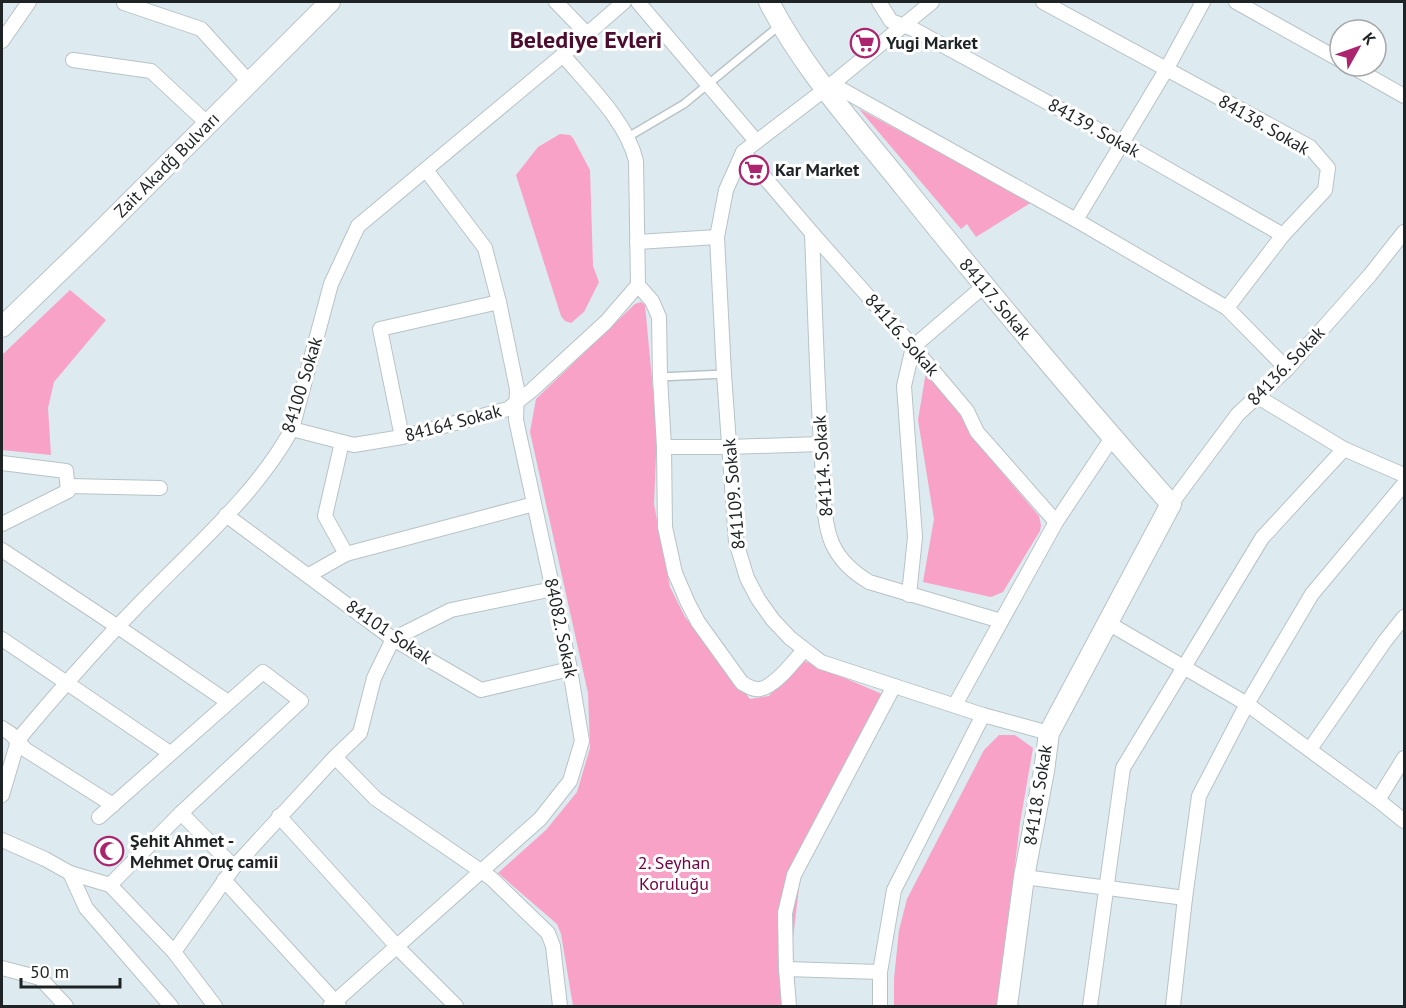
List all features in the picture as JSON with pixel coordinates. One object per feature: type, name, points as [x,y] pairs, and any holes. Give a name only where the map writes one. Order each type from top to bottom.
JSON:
[{"type":"main road","name":"Zait Akadğ Bulvarı","points":[[2,327],[330,2]]},
{"type":"main road","name":"84117. Sokak","points":[[769,2],[781,25],[984,286],[1112,438],[1171,504]]},
{"type":"main road","name":"84118. Sokak","points":[[1007,1006],[1024,877],[1049,733],[1171,504]]},
{"type":"street","points":[[2,41],[28,2]]},
{"type":"street","points":[[125,2],[201,29],[250,83]]},
{"type":"street","points":[[556,2],[587,34]]},
{"type":"street","name":"84100 Sokak","points":[[2,795],[18,741],[66,682],[117,626],[226,515],[268,467],[292,429],[331,284],[358,226],[624,2]]},
{"type":"street","points":[[638,2],[756,141]]},
{"type":"street","points":[[879,2],[891,21],[902,26]]},
{"type":"street","points":[[637,242],[717,237],[726,190],[743,152],[932,2]]},
{"type":"street","name":"84138. Sokak","points":[[1044,2],[1310,147],[1328,168],[1325,190],[1283,235],[1227,308]]},
{"type":"street","points":[[1076,220],[1166,70],[1203,2]]},
{"type":"street","points":[[1236,2],[1328,53]]},
{"type":"street","name":"84139. Sokak","points":[[902,26],[913,29],[1122,143],[1283,235]]},
{"type":"street","points":[[563,55],[628,137],[636,161],[638,285],[652,301],[659,317],[665,527],[675,573],[698,622],[742,683],[751,688],[760,689],[770,686],[804,650]]},
{"type":"street","points":[[73,60],[151,71],[208,123]]},
{"type":"street","points":[[1372,78],[1404,96]]},
{"type":"street","points":[[829,86],[1076,220],[1227,308],[1287,369]]},
{"type":"street","name":"84116. Sokak","points":[[743,152],[913,347],[967,411],[977,432],[1056,522]]},
{"type":"street","name":"84082. Sokak","points":[[335,1005],[397,946],[540,819],[570,782],[582,741],[570,669],[516,420],[517,389],[485,248],[426,170]]},
{"type":"street","name":"84136. Sokak","points":[[1171,504],[1238,414],[1287,369],[1370,275],[1404,232]]},
{"type":"street","name":"84114. Sokak","points":[[812,233],[821,444],[828,527],[832,542],[840,558],[853,572],[869,582],[1001,621]]},
{"type":"street","name":"841109. Sokak","points":[[717,237],[736,542],[747,578],[763,606],[773,620],[804,650],[821,662],[983,715],[1049,733]]},
{"type":"street","name":"84164 Sokak","points":[[292,429],[354,445],[402,438],[508,409],[606,322],[638,285]]},
{"type":"street","points":[[909,595],[915,537],[904,386],[913,347],[984,286]]},
{"type":"street","points":[[402,438],[380,329],[499,302]]},
{"type":"street","points":[[1258,397],[1344,449],[1404,475]]},
{"type":"street","points":[[955,705],[1056,522],[1112,438]]},
{"type":"street","points":[[342,442],[325,516],[346,554]]},
{"type":"street","points":[[664,447],[821,444]]},
{"type":"street","points":[[1090,1006],[1122,768],[1185,668],[1262,538],[1344,449]]},
{"type":"street","points":[[2,463],[66,471],[68,486],[68,491],[2,524]]},
{"type":"street","points":[[1173,1006],[1199,796],[1247,704],[1311,594],[1404,484]]},
{"type":"street","points":[[68,486],[160,488]]},
{"type":"street","points":[[309,575],[346,554],[534,504]]},
{"type":"street","name":"84101 Sokak","points":[[226,515],[393,639],[481,690],[570,669]]},
{"type":"street","points":[[2,550],[228,702]]},
{"type":"street","points":[[174,952],[234,867],[334,757],[360,733],[374,678],[393,639],[451,610],[553,589]]},
{"type":"street","points":[[1310,749],[1404,617]]},
{"type":"street","points":[[1108,623],[1247,704],[1404,821]]},
{"type":"street","points":[[2,639],[170,753]]},
{"type":"street","points":[[99,817],[262,672],[301,701],[181,813],[110,885]]},
{"type":"street","points":[[789,1006],[785,913],[794,875],[894,686]]},
{"type":"street","points":[[880,1006],[880,972],[894,890],[983,715]]},
{"type":"street","points":[[2,728],[26,750],[113,805]]},
{"type":"street","points":[[334,757],[376,799],[491,878],[548,933],[553,946],[560,1006]]},
{"type":"street","points":[[1378,800],[1404,758]]},
{"type":"street","points":[[181,813],[234,867]]},
{"type":"street","points":[[279,816],[397,946],[456,1006]]},
{"type":"street","points":[[2,840],[70,873],[110,885],[174,952],[215,1006]]},
{"type":"street","points":[[70,873],[86,908],[171,1006]]},
{"type":"street","points":[[1024,877],[1185,898]]},
{"type":"street","points":[[224,880],[335,1005]]},
{"type":"street","points":[[2,968],[40,978],[66,1006]]},
{"type":"street","points":[[786,969],[880,972]]},
{"type":"lane","points":[[628,137],[672,112],[781,25]]},
{"type":"lane","points":[[660,377],[724,374]]},
{"type":"green space","points":[[859,109],[1032,202],[976,237],[967,224],[961,229]]},
{"type":"green space","points":[[560,134],[570,135],[573,138],[590,170],[593,266],[599,282],[584,312],[571,323],[565,321],[561,316],[516,175],[538,147]]},
{"type":"green space","points":[[70,290],[106,320],[54,382],[48,408],[51,455],[2,450],[2,355]]},
{"type":"green space","name":"2. Seyhan Koruluğu","points":[[641,302],[645,305],[657,433],[654,504],[670,587],[685,617],[750,699],[769,696],[800,659],[882,694],[800,879],[786,998],[787,1006],[573,1006],[561,934],[557,924],[498,873],[546,830],[577,792],[590,748],[588,693],[530,432],[536,399],[635,304]]},
{"type":"green space","points":[[927,366],[988,456],[1039,516],[1040,531],[1003,592],[991,597],[923,582],[934,519],[918,420]]},
{"type":"green space","points":[[999,735],[1015,735],[1033,748],[1020,823],[998,1006],[894,1006],[899,930],[907,899],[984,750]]},
{"type":"place","name":"Yugi Market","points":[[865,43]]},
{"type":"place","name":"Kar Market","points":[[754,170]]},
{"type":"place","name":"Şehit Ahmet - Mehmet Oruç camii","points":[[109,851]]},
{"type":"district","name":"Belediye Evleri","points":[[586,40]]}]
